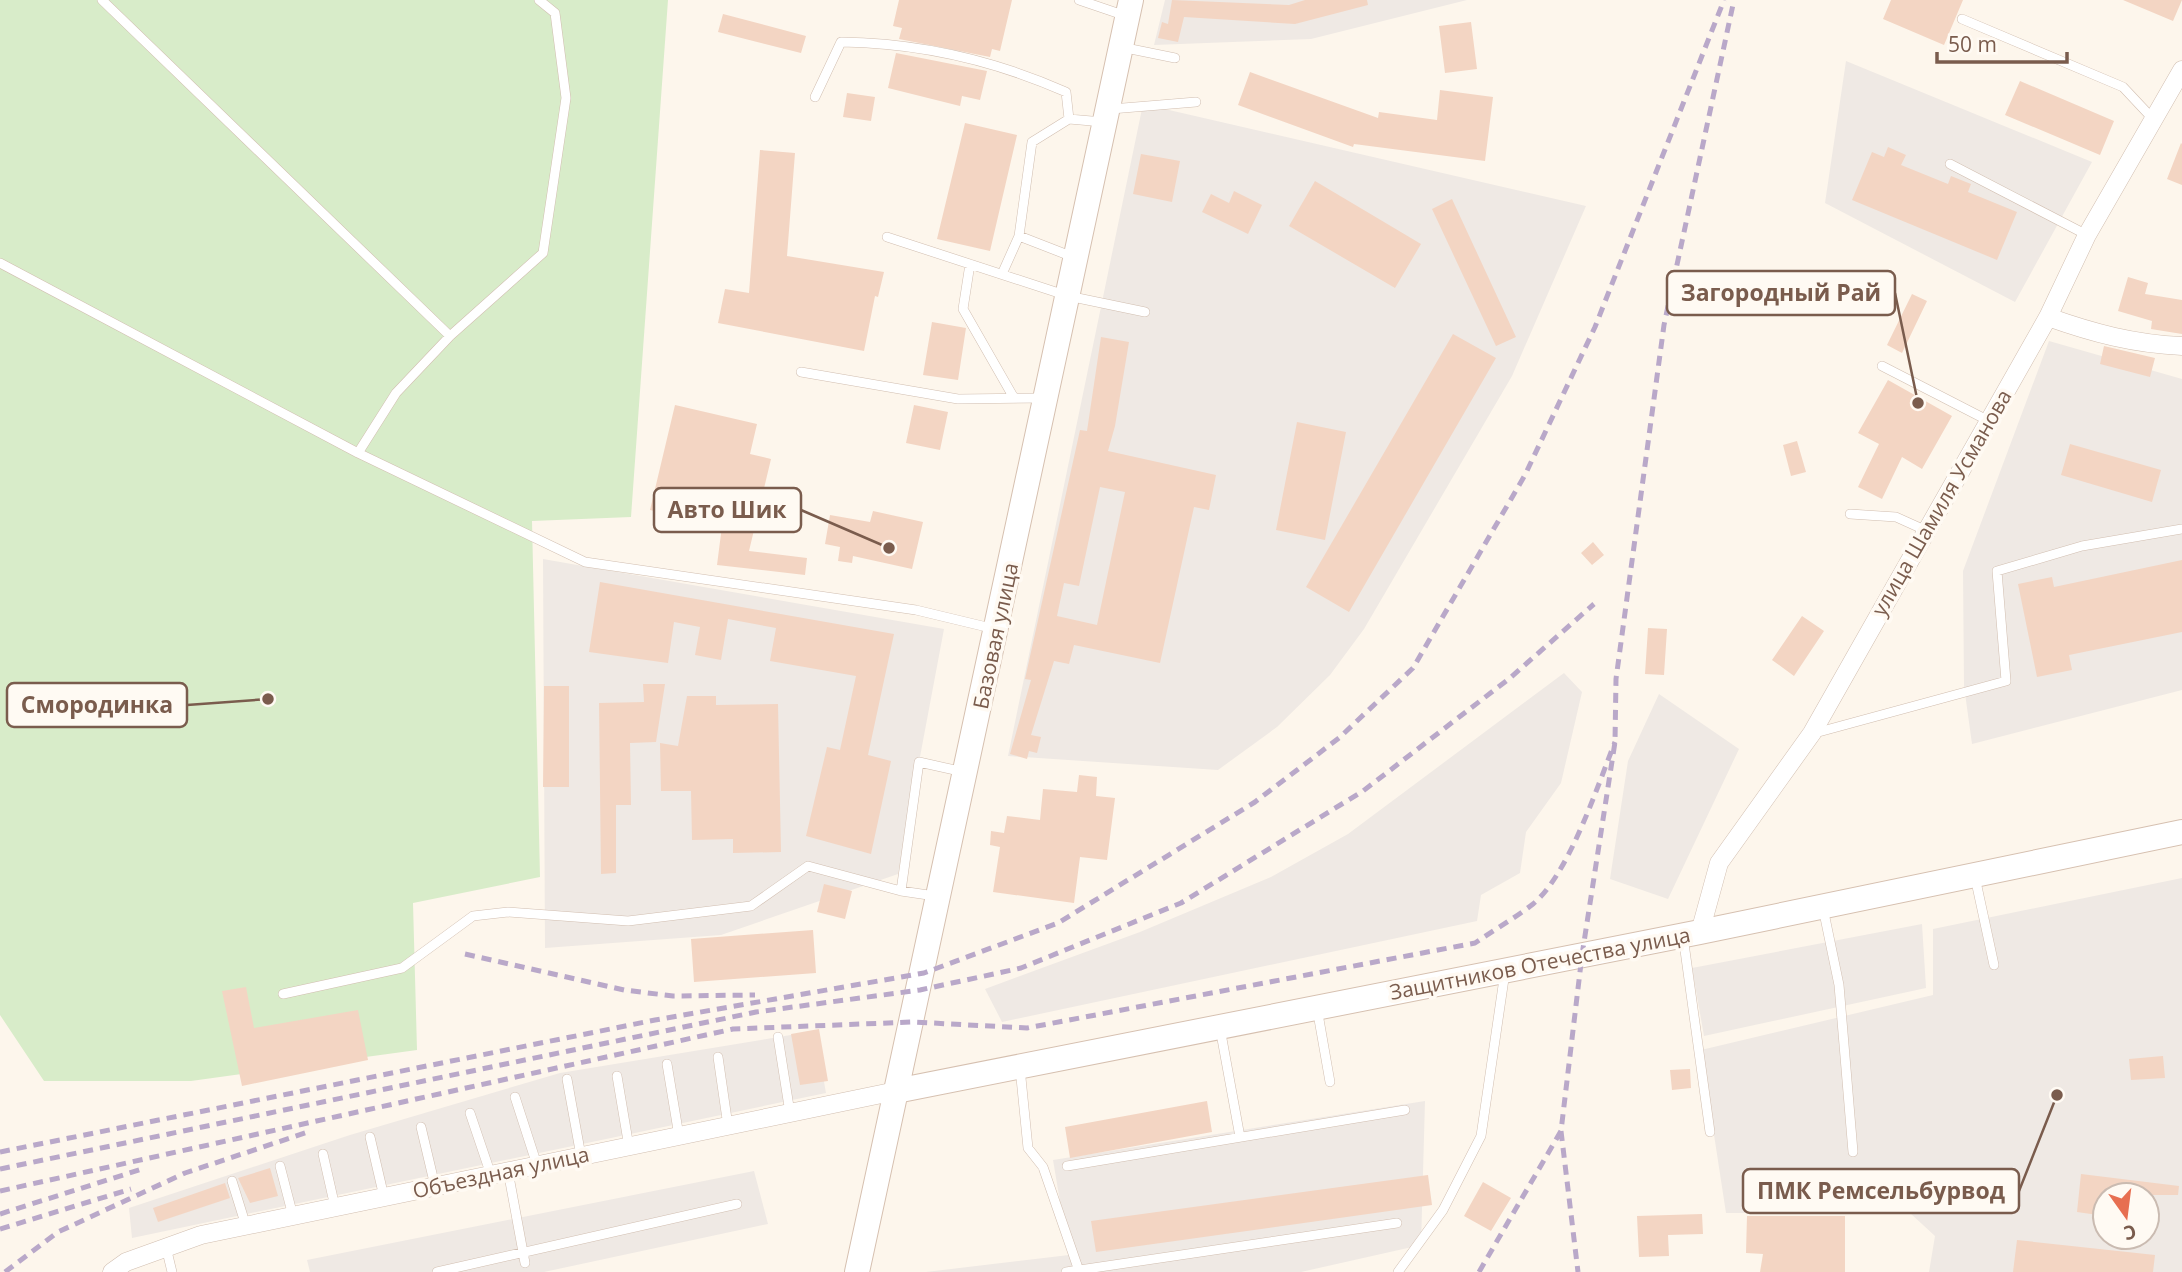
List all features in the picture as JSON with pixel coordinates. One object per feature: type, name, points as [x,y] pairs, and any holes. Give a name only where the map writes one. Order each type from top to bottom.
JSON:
[{"type":"main road","name":"Базовая улица","points":[[857,1272],[967,772],[1129,8]]},
{"type":"main road","name":"Защитников Отечества улица","points":[[896,1091],[1823,907],[2182,832]]},
{"type":"street","name":"улица Шамиля Усманова","points":[[1691,933],[1719,863],[1812,733],[2048,317],[2087,235],[2182,70]]},
{"type":"street","points":[[2048,317],[2098,334],[2142,344],[2182,346]]},
{"type":"street","name":"Объездная улица","points":[[112,1272],[126,1262],[201,1235],[896,1091]]},
{"type":"lane","points":[[102,0],[450,337]]},
{"type":"lane","points":[[358,453],[396,393],[450,337],[542,253],[566,97],[555,13],[539,0]]},
{"type":"lane","points":[[1079,0],[1129,8]]},
{"type":"lane","points":[[1962,19],[2123,87],[2153,119]]},
{"type":"lane","points":[[815,97],[841,42],[890,43],[1018,71],[1066,92],[1069,119]]},
{"type":"lane","points":[[1121,47],[1175,58]]},
{"type":"lane","points":[[1002,274],[1019,236],[1032,142],[1069,119],[1196,102]]},
{"type":"lane","points":[[1950,164],[2087,235]]},
{"type":"lane","points":[[1019,236],[1076,258]]},
{"type":"lane","points":[[887,237],[1068,296],[1145,312]]},
{"type":"lane","points":[[0,263],[358,453],[585,562],[916,610],[997,629]]},
{"type":"lane","points":[[970,264],[963,309],[1014,398]]},
{"type":"lane","points":[[1882,366],[1989,421]]},
{"type":"lane","points":[[801,372],[958,399],[1046,398]]},
{"type":"lane","points":[[1850,514],[1896,517],[1927,531]]},
{"type":"lane","points":[[1812,733],[2006,681],[1997,571],[2082,546],[2182,529]]},
{"type":"lane","points":[[901,891],[919,762],[967,772]]},
{"type":"lane","points":[[283,994],[401,968],[473,916],[508,912],[628,921],[751,906],[808,866],[901,891],[940,897]]},
{"type":"lane","points":[[1975,875],[1994,965]]},
{"type":"lane","points":[[1823,907],[1839,985],[1853,1152]]},
{"type":"lane","points":[[1691,933],[1710,1132]]},
{"type":"lane","points":[[1398,1272],[1443,1210],[1481,1136],[1505,971]]},
{"type":"lane","points":[[1317,1008],[1330,1082]]},
{"type":"lane","points":[[1220,1027],[1240,1137]]},
{"type":"lane","points":[[778,1037],[790,1113]]},
{"type":"lane","points":[[718,1057],[728,1126]]},
{"type":"lane","points":[[667,1064],[679,1136]]},
{"type":"lane","points":[[1020,1067],[1027,1148],[1043,1167],[1078,1268]]},
{"type":"lane","points":[[617,1076],[628,1147]]},
{"type":"lane","points":[[567,1079],[582,1156]]},
{"type":"lane","points":[[515,1097],[537,1166]]},
{"type":"lane","points":[[1067,1166],[1405,1110]]},
{"type":"lane","points":[[470,1113],[499,1173],[524,1263]]},
{"type":"lane","points":[[421,1127],[435,1186]]},
{"type":"lane","points":[[370,1137],[384,1197]]},
{"type":"lane","points":[[323,1154],[335,1207]]},
{"type":"lane","points":[[281,1166],[293,1216]]},
{"type":"lane","points":[[232,1181],[246,1226]]},
{"type":"lane","points":[[437,1272],[737,1204]]},
{"type":"lane","points":[[1066,1272],[1078,1268],[1397,1223]]},
{"type":"lane","points":[[166,1247],[172,1272]]},
{"type":"shaded area","points":[[1165,0],[1467,0],[1311,39],[1154,45]]},
{"type":"shaded area","points":[[1846,61],[2092,162],[2015,302],[1825,203]]},
{"type":"shaded area","points":[[1143,104],[1586,206],[1512,376],[1364,629],[1330,675],[1277,727],[1218,770],[1008,756]]},
{"type":"shaded area","points":[[2049,341],[2182,379],[2182,690],[1972,744],[1964,686],[1963,571]]},
{"type":"shaded area","points":[[543,559],[944,629],[898,874],[721,935],[545,948]]},
{"type":"shaded area","points":[[1564,673],[1582,692],[1561,783],[1526,832],[1520,873],[1481,895],[1477,921],[1002,1022],[985,989],[1140,932],[1271,877],[1348,834]]},
{"type":"shaded area","points":[[1659,694],[1739,749],[1668,899],[1610,879],[1628,761]]},
{"type":"shaded area","points":[[2182,878],[2182,1272],[1929,1272],[1935,1236],[1910,1213],[1726,1213],[1701,1050],[1933,995],[1933,929]]},
{"type":"shaded area","points":[[1922,924],[1926,988],[1704,1036],[1692,968]]},
{"type":"shaded area","points":[[815,1031],[826,1093],[132,1238],[129,1208],[350,1135],[560,1073]]},
{"type":"shaded area","points":[[1425,1101],[1421,1245],[1301,1272],[926,1272],[1069,1255],[1053,1160]]},
{"type":"shaded area","points":[[754,1171],[768,1224],[544,1272],[310,1272],[307,1260]]},
{"type":"green space","points":[[0,0],[668,0],[631,517],[532,521],[540,877],[413,903],[417,1050],[191,1081],[44,1081],[0,1015]]},
{"type":"building","points":[[899,0],[1012,0],[1000,51],[992,49],[990,57],[899,39],[902,28],[893,26]]},
{"type":"building","points":[[1172,0],[1289,5],[1305,0],[1367,0],[1368,5],[1295,24],[1184,17],[1178,42],[1158,38],[1162,22],[1168,24]]},
{"type":"building","points":[[1891,0],[1963,0],[1944,45],[1883,19]]},
{"type":"building","points":[[2123,0],[2182,0],[2173,21]]},
{"type":"building","points":[[723,14],[806,36],[801,53],[718,32]]},
{"type":"building","points":[[1471,22],[1477,69],[1445,73],[1439,26]]},
{"type":"building","points":[[896,53],[987,71],[980,100],[962,96],[960,106],[888,88]]},
{"type":"building","points":[[1250,72],[1378,118],[1379,112],[1437,120],[1440,90],[1493,97],[1485,161],[1354,144],[1353,147],[1238,105]]},
{"type":"building","points":[[2020,81],[2114,121],[2100,155],[2005,115]]},
{"type":"building","points":[[847,93],[875,97],[871,121],[843,117]]},
{"type":"building","points":[[965,123],[1017,135],[990,251],[937,239]]},
{"type":"building","points":[[2182,144],[2182,185],[2167,179]]},
{"type":"building","points":[[1888,147],[1906,155],[1901,165],[1948,184],[1951,176],[1971,184],[1968,192],[2017,212],[1997,260],[1852,200],[1872,152],[1884,157]]},
{"type":"building","points":[[760,150],[795,153],[787,256],[884,272],[878,297],[875,296],[864,351],[718,323],[725,289],[749,293]]},
{"type":"building","points":[[1141,154],[1180,161],[1172,202],[1133,194]]},
{"type":"building","points":[[1315,181],[1421,244],[1395,288],[1289,226]]},
{"type":"building","points":[[1234,191],[1262,205],[1248,234],[1202,212],[1211,194],[1229,203]]},
{"type":"building","points":[[1452,199],[1516,337],[1496,346],[1432,209]]},
{"type":"building","points":[[2128,277],[2148,283],[2145,294],[2182,300],[2182,334],[2151,329],[2152,321],[2118,311]]},
{"type":"building","points":[[1912,294],[1927,301],[1902,353],[1887,345]]},
{"type":"building","points":[[932,322],[966,328],[958,380],[923,375]]},
{"type":"building","points":[[1453,334],[1496,358],[1349,612],[1306,587]]},
{"type":"building","points":[[1101,337],[1129,342],[1115,426],[1108,451],[1216,475],[1209,510],[1194,507],[1160,663],[1074,645],[1069,664],[1054,661],[1031,735],[1041,737],[1037,753],[1029,751],[1027,759],[1010,754],[1031,680],[1025,679],[1080,430],[1087,431]],"holes":[[[1100,487],[1125,492],[1097,625],[1057,616],[1064,583],[1079,586]]]},
{"type":"building","points":[[2104,346],[2155,358],[2150,377],[2100,364]]},
{"type":"building","points":[[1888,380],[1952,416],[1922,469],[1902,457],[1882,499],[1858,487],[1879,444],[1858,433]]},
{"type":"building","points":[[675,405],[757,424],[750,454],[771,459],[749,551],[807,558],[805,575],[717,565],[722,526],[650,510]]},
{"type":"building","points":[[914,405],[948,412],[940,450],[906,443]]},
{"type":"building","points":[[1297,422],[1346,432],[1325,540],[1276,530]]},
{"type":"building","points":[[1797,441],[1806,472],[1791,476],[1783,445]]},
{"type":"building","points":[[2070,444],[2161,470],[2152,502],[2061,475]]},
{"type":"building","points":[[873,511],[923,522],[912,569],[853,556],[852,563],[838,561],[840,547],[825,544],[830,515],[870,522]]},
{"type":"building","points":[[1593,542],[1604,555],[1592,565],[1581,553]]},
{"type":"building","points":[[2182,560],[2182,632],[2069,655],[2072,670],[2037,677],[2018,584],[2052,577],[2054,587]]},
{"type":"building","points":[[600,582],[894,634],[868,755],[891,761],[871,854],[806,836],[827,747],[840,750],[856,676],[770,661],[776,628],[728,619],[721,660],[695,655],[700,627],[674,622],[668,663],[589,652]]},
{"type":"building","points":[[1802,616],[1824,631],[1794,676],[1772,660]]},
{"type":"building","points":[[1648,628],[1667,629],[1664,675],[1645,674]]},
{"type":"building","points":[[643,684],[665,684],[656,742],[630,743],[631,805],[616,805],[616,873],[601,874],[599,703],[644,702]]},
{"type":"building","points":[[544,686],[569,686],[569,787],[543,787]]},
{"type":"building","points":[[687,696],[716,696],[716,705],[778,704],[781,852],[733,853],[733,839],[692,840],[691,791],[661,791],[660,743],[678,746]]},
{"type":"building","points":[[1079,775],[1097,777],[1096,796],[1115,798],[1107,860],[1080,857],[1074,903],[993,892],[1000,847],[990,845],[991,831],[1004,833],[1007,816],[1040,820],[1043,789],[1077,792]]},
{"type":"building","points":[[824,884],[852,891],[845,919],[817,912]]},
{"type":"building","points":[[813,930],[816,973],[694,982],[691,939]]},
{"type":"building","points":[[246,987],[254,1028],[358,1010],[368,1060],[242,1086],[222,991]]},
{"type":"building","points":[[819,1029],[828,1081],[800,1085],[791,1034]]},
{"type":"building","points":[[2163,1056],[2165,1078],[2131,1080],[2129,1059]]},
{"type":"building","points":[[1690,1069],[1691,1088],[1672,1090],[1670,1070]]},
{"type":"building","points":[[1207,1101],[1212,1132],[1070,1158],[1065,1127]]},
{"type":"building","points":[[270,1168],[278,1196],[250,1203],[238,1178]]},
{"type":"building","points":[[2081,1174],[2138,1181],[2091,1181],[2091,1214],[2077,1212]]},
{"type":"building","points":[[1428,1175],[1432,1205],[1096,1252],[1091,1221]]},
{"type":"building","points":[[1483,1182],[1511,1198],[1491,1231],[1464,1216]]},
{"type":"building","points":[[225,1183],[230,1198],[158,1222],[153,1208]]},
{"type":"building","points":[[2161,1184],[2179,1186],[2178,1195],[2161,1195]]},
{"type":"building","points":[[1702,1214],[1703,1234],[1668,1235],[1669,1256],[1639,1257],[1637,1216]]},
{"type":"building","points":[[1747,1216],[1845,1216],[1845,1272],[1760,1272],[1763,1254],[1746,1253]]},
{"type":"building","points":[[2017,1240],[2091,1248],[2091,1251],[2155,1255],[2153,1272],[2013,1272]]},
{"type":"railway","points":[[0,1152],[655,1020],[924,973],[1058,923],[1255,802],[1339,738],[1413,668],[1525,475],[1595,327],[1724,0]]},
{"type":"railway","points":[[1479,1272],[1561,1131],[1582,955],[1615,742],[1616,679],[1664,325],[1734,0]]},
{"type":"railway","points":[[0,1169],[756,1012],[920,990],[1021,968],[1181,903],[1363,791],[1510,678],[1594,604]]},
{"type":"railway","points":[[0,1191],[733,1029],[913,1022],[1027,1028],[1475,943],[1533,904],[1546,890],[1581,829],[1615,742]]},
{"type":"railway","points":[[465,954],[624,990],[673,996],[755,995]]},
{"type":"railway","points":[[1561,1131],[1578,1272]]},
{"type":"railway","points":[[5,1272],[58,1232],[185,1173],[308,1132]]},
{"type":"railway","points":[[0,1214],[142,1169]]},
{"type":"railway","points":[[0,1229],[131,1189]]},
{"type":"place","name":"Загородный Рай","points":[[1918,403]]},
{"type":"place","name":"Авто Шик","points":[[889,548]]},
{"type":"place","name":"Смородинка","points":[[268,699]]},
{"type":"place","name":"ПМК Ремсельбурвод","points":[[2057,1095]]}]
